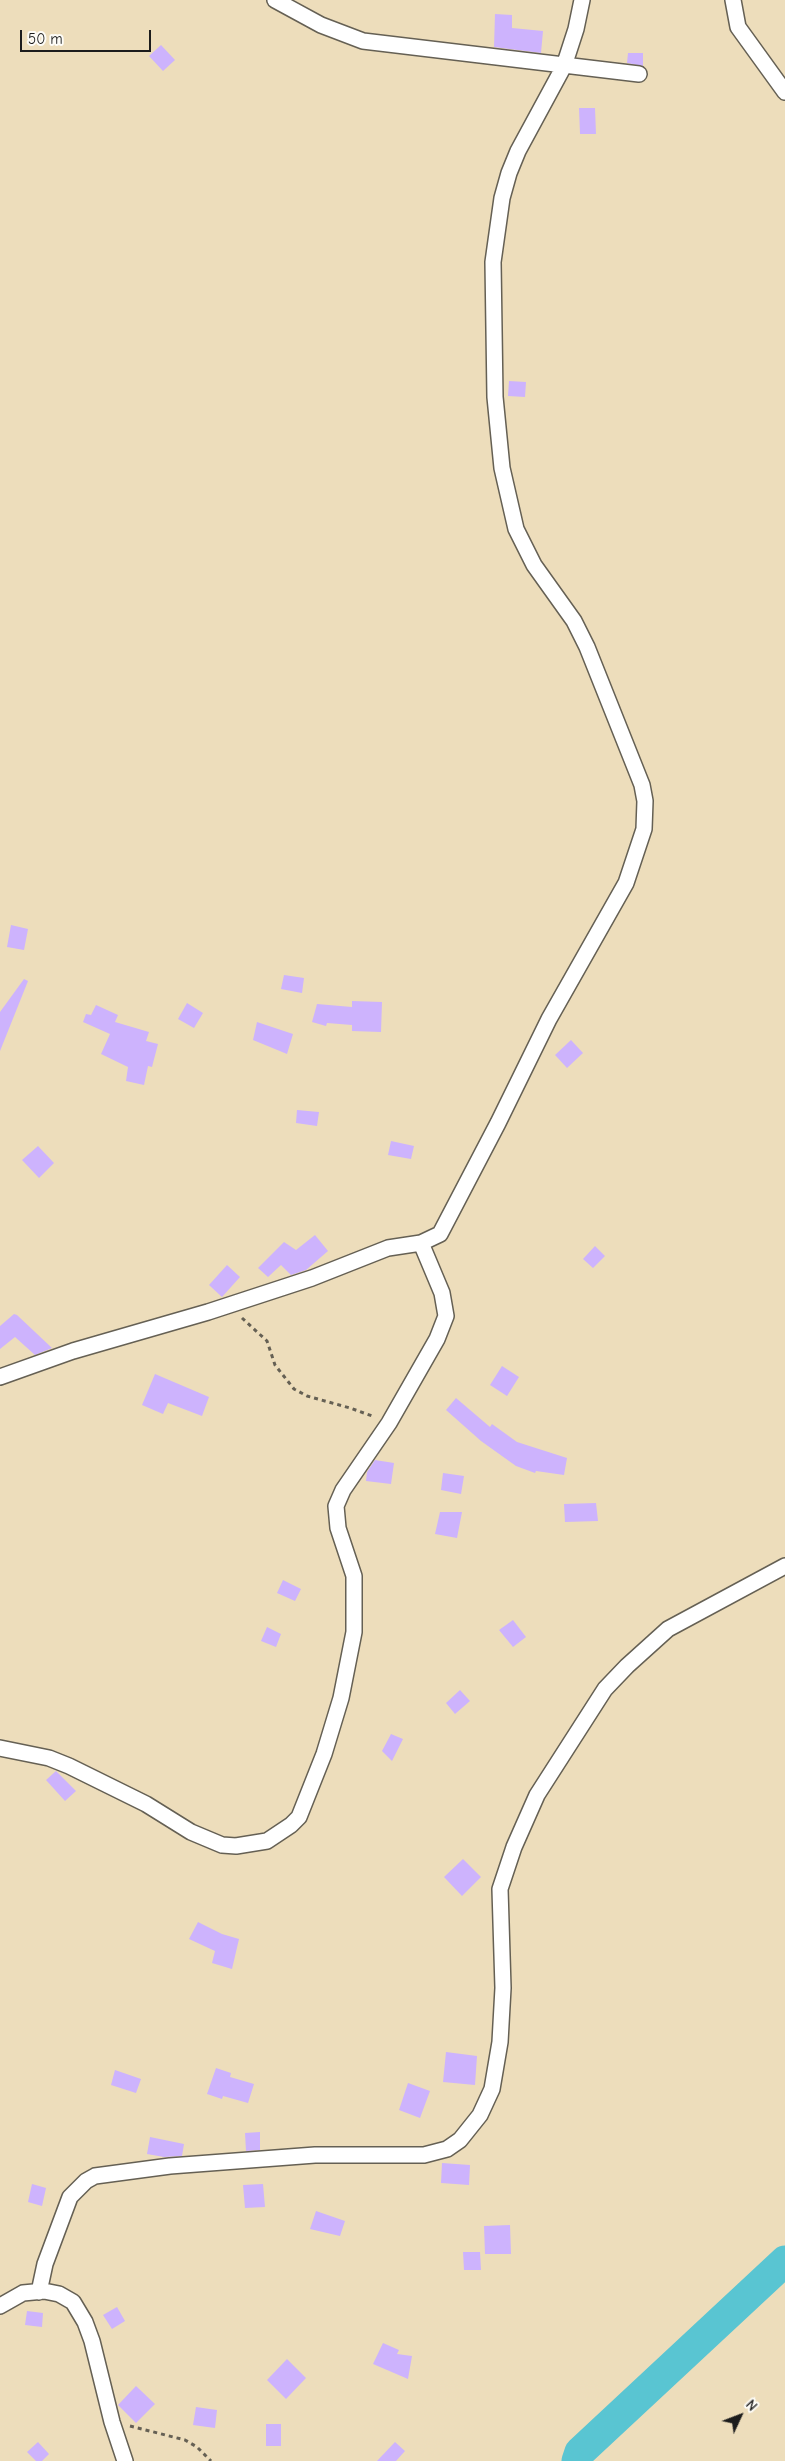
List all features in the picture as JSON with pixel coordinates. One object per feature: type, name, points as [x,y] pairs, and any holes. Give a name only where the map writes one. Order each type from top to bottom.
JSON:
[{"type":"street","points":[[275,0],[321,25],[363,41],[640,74]]},
{"type":"street","points":[[0,1377],[73,1351],[229,1305],[312,1278],[388,1248],[421,1243],[440,1234],[548,1019],[626,883],[644,829],[646,808],[642,785],[601,678],[574,621],[534,565],[516,529],[506,489],[495,397],[492,301],[496,230],[508,173],[527,133],[564,66],[576,29],[582,0]]},
{"type":"street","points":[[734,0],[738,27],[785,92]]},
{"type":"street","points":[[0,1748],[49,1758],[69,1766],[146,1804],[191,1832],[222,1845],[256,1845],[267,1842],[292,1825],[305,1805],[324,1754],[341,1698],[354,1632],[354,1576],[338,1528],[336,1506],[343,1490],[389,1423],[437,1339],[446,1316],[442,1293],[421,1243]]},
{"type":"street","points":[[39,2292],[45,2264],[70,2197],[86,2181],[95,2176],[170,2166],[315,2155],[424,2155],[447,2149],[460,2140],[480,2115],[492,2089],[500,2042],[503,1988],[500,1890],[514,1847],[537,1795],[605,1689],[627,1666],[668,1629],[785,1566]]},
{"type":"street","points":[[0,2306],[23,2293],[39,2292],[59,2294],[73,2302],[81,2313],[92,2341],[112,2422],[125,2461]]},
{"type":"path","points":[[229,1305],[267,1341],[275,1365],[294,1390],[389,1423]]},
{"type":"path","points":[[112,2422],[163,2433],[185,2440],[197,2446],[211,2461]]},
{"type":"building","points":[[495,14],[512,15],[512,28],[543,31],[541,53],[494,47]]},
{"type":"building","points":[[161,45],[175,60],[163,71],[149,56]]},
{"type":"building","points":[[628,53],[643,53],[643,66],[627,63]]},
{"type":"building","points":[[579,108],[595,108],[596,134],[580,134]]},
{"type":"building","points":[[509,381],[526,382],[525,397],[508,396]]},
{"type":"building","points":[[11,925],[28,929],[24,950],[7,947]]},
{"type":"building","points":[[284,975],[304,978],[302,993],[281,989]]},
{"type":"building","points":[[24,979],[28,981],[0,1051],[0,1012]]},
{"type":"building","points":[[352,1001],[382,1002],[381,1032],[352,1031],[352,1025],[327,1023],[326,1026],[312,1022],[317,1004],[352,1007]]},
{"type":"building","points":[[187,1003],[203,1013],[194,1028],[178,1019]]},
{"type":"building","points":[[96,1005],[118,1015],[115,1022],[149,1032],[146,1041],[158,1044],[152,1067],[148,1066],[144,1085],[126,1081],[128,1067],[101,1054],[110,1034],[83,1022],[86,1014],[91,1015]]},
{"type":"building","points":[[257,1022],[293,1034],[287,1054],[253,1040]]},
{"type":"building","points":[[571,1040],[583,1053],[567,1068],[555,1055]]},
{"type":"building","points":[[297,1110],[319,1112],[317,1126],[296,1123]]},
{"type":"building","points":[[391,1141],[414,1146],[411,1159],[388,1155]]},
{"type":"building","points":[[38,1146],[54,1163],[39,1178],[22,1160]]},
{"type":"building","points":[[315,1235],[328,1251],[306,1270],[291,1275],[281,1265],[268,1277],[258,1268],[284,1242],[296,1250]]},
{"type":"building","points":[[595,1246],[605,1256],[593,1268],[583,1259]]},
{"type":"building","points":[[227,1265],[240,1277],[222,1297],[209,1285]]},
{"type":"building","points":[[14,1314],[52,1348],[35,1355],[15,1337],[0,1349],[0,1326]]},
{"type":"building","points":[[502,1366],[519,1377],[507,1396],[490,1385]]},
{"type":"building","points":[[155,1374],[209,1397],[202,1416],[168,1403],[163,1414],[142,1405]]},
{"type":"building","points":[[456,1398],[490,1427],[492,1424],[517,1442],[567,1458],[564,1475],[536,1471],[535,1473],[516,1466],[481,1441],[446,1410]]},
{"type":"building","points":[[375,1460],[394,1463],[391,1484],[366,1481],[367,1472]]},
{"type":"building","points":[[443,1473],[464,1476],[461,1494],[441,1490]]},
{"type":"building","points":[[596,1503],[598,1521],[565,1522],[564,1504]]},
{"type":"building","points":[[440,1512],[462,1512],[457,1538],[435,1534]]},
{"type":"building","points":[[283,1580],[301,1589],[295,1601],[277,1593]]},
{"type":"building","points":[[513,1620],[526,1637],[513,1647],[499,1630]]},
{"type":"building","points":[[267,1627],[281,1634],[276,1647],[261,1641]]},
{"type":"building","points":[[460,1690],[470,1701],[455,1714],[446,1703]]},
{"type":"building","points":[[391,1734],[403,1739],[392,1761],[382,1751]]},
{"type":"building","points":[[56,1771],[76,1791],[65,1801],[46,1780]]},
{"type":"building","points":[[463,1859],[481,1877],[462,1896],[444,1877]]},
{"type":"building","points":[[198,1922],[222,1934],[239,1939],[232,1969],[212,1963],[215,1951],[189,1939]]},
{"type":"building","points":[[446,2052],[477,2056],[475,2085],[443,2082]]},
{"type":"building","points":[[216,2068],[231,2073],[230,2077],[254,2084],[248,2103],[223,2096],[222,2099],[207,2094]]},
{"type":"building","points":[[115,2070],[141,2079],[136,2093],[111,2085]]},
{"type":"building","points":[[408,2083],[430,2091],[420,2118],[399,2110]]},
{"type":"building","points":[[260,2132],[260,2150],[246,2151],[245,2133]]},
{"type":"building","points":[[150,2137],[184,2144],[182,2156],[164,2157],[147,2154]]},
{"type":"building","points":[[442,2163],[470,2165],[469,2185],[441,2183]]},
{"type":"building","points":[[32,2184],[46,2188],[42,2206],[28,2202]]},
{"type":"building","points":[[263,2184],[265,2207],[245,2208],[243,2185]]},
{"type":"building","points":[[316,2211],[345,2221],[340,2236],[310,2229]]},
{"type":"building","points":[[510,2225],[511,2254],[485,2254],[484,2226]]},
{"type":"building","points":[[463,2252],[480,2252],[481,2270],[464,2270]]},
{"type":"building","points":[[117,2307],[125,2321],[112,2329],[103,2315]]},
{"type":"building","points":[[27,2311],[43,2313],[42,2327],[25,2325]]},
{"type":"building","points":[[383,2343],[399,2350],[397,2354],[412,2356],[408,2379],[373,2364]]},
{"type":"building","points":[[287,2359],[306,2378],[286,2399],[267,2380]]},
{"type":"building","points":[[136,2386],[155,2404],[136,2423],[118,2405]]},
{"type":"building","points":[[196,2407],[217,2410],[215,2428],[193,2425]]},
{"type":"building","points":[[266,2424],[281,2424],[281,2446],[266,2446]]},
{"type":"building","points":[[38,2442],[49,2454],[42,2461],[36,2461],[27,2452]]},
{"type":"building","points":[[395,2442],[405,2451],[396,2461],[377,2461]]},
{"type":"waterway","points":[[577,2461],[580,2452],[785,2261]]}]
